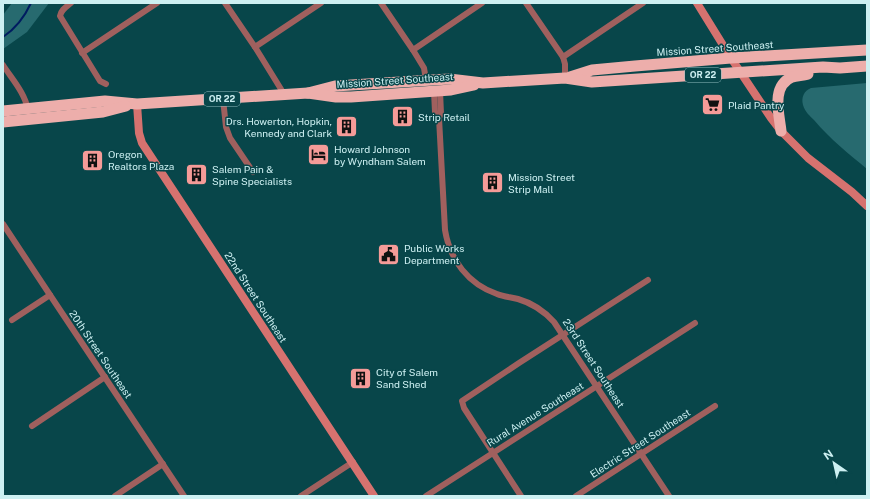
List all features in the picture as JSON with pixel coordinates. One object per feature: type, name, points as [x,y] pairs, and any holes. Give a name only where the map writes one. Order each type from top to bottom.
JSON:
[{"type":"highway","name":"Mission Street Southeast","points":[[566,78],[592,70],[731,58],[867,50]]},
{"type":"highway","name":"Mission Street Southeast","points":[[3,111],[105,101],[137,104],[308,93],[336,97],[451,90],[483,83],[566,78],[592,82],[823,67],[840,68],[867,66]]},
{"type":"highway","points":[[781,131],[777,101],[780,89],[785,82],[792,77],[840,68]]},
{"type":"highway","name":"Mission Street Southeast","points":[[308,93],[335,86],[449,79],[483,83]]},
{"type":"highway","points":[[396,93],[422,86],[425,84],[425,81]]},
{"type":"highway","name":"Mission Street Southeast","points":[[3,122],[103,112],[137,104]]},
{"type":"street","points":[[71,3],[60,13],[61,19],[100,81],[106,84]]},
{"type":"street","points":[[82,53],[157,3]]},
{"type":"street","points":[[225,3],[255,47],[284,94]]},
{"type":"street","points":[[255,47],[321,3]]},
{"type":"street","points":[[382,3],[424,68],[425,81]]},
{"type":"street","points":[[413,50],[482,3]]},
{"type":"street","points":[[526,3],[563,58],[566,78]]},
{"type":"street","points":[[563,58],[643,3]]},
{"type":"street","points":[[696,3],[770,118],[808,158],[852,192],[867,206]]},
{"type":"street","points":[[3,65],[24,97],[29,120]]},
{"type":"street","name":"23rd Street Southeast","points":[[437,91],[435,112],[439,118],[446,230],[449,248],[456,261],[468,277],[488,291],[520,300],[540,309],[554,322],[669,496]]},
{"type":"street","points":[[223,99],[226,127],[230,138],[252,172]]},
{"type":"street","name":"22nd Street Southeast","points":[[137,104],[138,133],[142,143],[374,496]]},
{"type":"street","name":"20th Street Southeast","points":[[3,224],[184,496]]},
{"type":"street","points":[[521,496],[464,408],[462,401],[648,280]]},
{"type":"street","points":[[12,320],[50,295]]},
{"type":"street","name":"Rural Avenue Southeast","points":[[426,496],[695,323]]},
{"type":"street","points":[[32,426],[105,377]]},
{"type":"street","name":"Electric Street Southeast","points":[[576,496],[715,406]]},
{"type":"street","points":[[301,496],[353,462]]},
{"type":"street","points":[[115,496],[163,464]]},
{"type":"shaded area","points":[[12,3],[49,3],[27,32],[3,49],[3,15]]},
{"type":"shaded area","points":[[867,83],[867,169],[826,134],[806,112],[802,99],[805,93],[811,88]]},
{"type":"waterway","points":[[3,37],[19,22],[31,3]]},
{"type":"place","name":"Plaid Pantry","points":[[712,105]]},
{"type":"place","name":"Strip Retail","points":[[402,117]]},
{"type":"place","name":"Drs. Howerton, Hopkin, Kennedy and Clark","points":[[347,127]]},
{"type":"place","name":"Howard Johnson by Wyndham Salem","points":[[318,155]]},
{"type":"place","name":"Oregon Realtors Plaza","points":[[92,160]]},
{"type":"place","name":"Salem Pain & Spine Specialists","points":[[197,175]]},
{"type":"place","name":"Mission Street Strip Mall","points":[[493,183]]},
{"type":"place","name":"Public Works Department","points":[[388,254]]},
{"type":"place","name":"City of Salem Sand Shed","points":[[360,378]]}]
